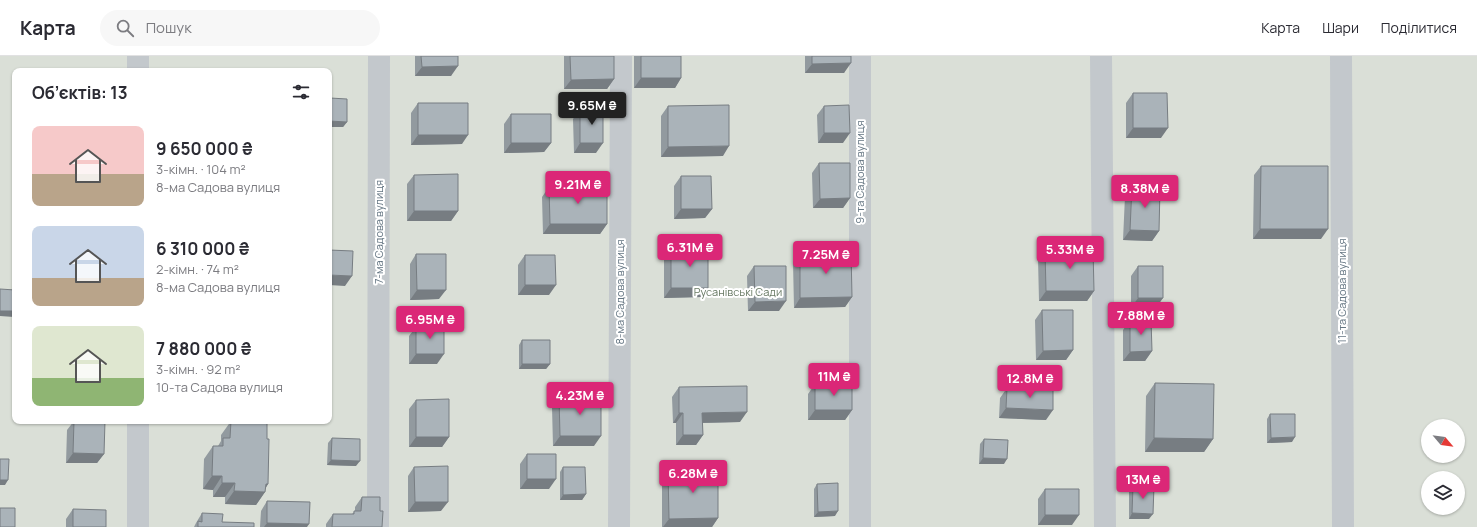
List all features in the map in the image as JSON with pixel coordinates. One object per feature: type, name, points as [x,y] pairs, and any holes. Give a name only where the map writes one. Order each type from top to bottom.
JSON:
[{"type":"street","points":[[138,56],[138,68]]},
{"type":"street","name":"7-ма Садова вулиця","points":[[378,527],[379,56]]},
{"type":"street","name":"8-ма Садова вулиця","points":[[619,527],[620,56]]},
{"type":"street","name":"9-та Садова вулиця","points":[[860,56],[860,527]]},
{"type":"street","points":[[1101,56],[1105,527]]},
{"type":"street","name":"11-та Садова вулиця","points":[[1341,56],[1343,527]]},
{"type":"street","points":[[138,424],[138,527]]},
{"type":"green space","name":"Русанівські Сади","points":[[0,56],[1477,56],[1477,527],[0,527]]},
{"type":"building","points":[[421,56],[458,56],[458,66],[422,67]]},
{"type":"building","points":[[570,56],[614,56],[614,79],[571,80]]},
{"type":"building","points":[[641,56],[681,56],[681,78],[641,78]]},
{"type":"building","points":[[812,56],[851,56],[851,63],[812,64]]},
{"type":"building","points":[[1133,93],[1167,93],[1168,128],[1133,128]]},
{"type":"building","points":[[332,98],[347,99],[347,122],[332,121]]},
{"type":"building","points":[[418,103],[468,103],[468,135],[418,135]]},
{"type":"building","points":[[729,105],[729,146],[668,147],[668,106]]},
{"type":"building","points":[[849,105],[850,133],[824,133],[824,106]]},
{"type":"building","points":[[580,109],[603,109],[603,143],[580,143]]},
{"type":"building","points":[[511,114],[551,114],[551,143],[511,143]]},
{"type":"building","points":[[819,163],[850,163],[850,198],[820,199]]},
{"type":"building","points":[[1261,166],[1328,166],[1328,229],[1260,229]]},
{"type":"building","points":[[458,174],[458,211],[414,211],[414,175]]},
{"type":"building","points":[[681,176],[711,176],[712,209],[681,209]]},
{"type":"building","points":[[1132,186],[1160,188],[1159,231],[1130,230]]},
{"type":"building","points":[[549,187],[607,187],[607,224],[550,224]]},
{"type":"building","points":[[671,249],[708,249],[708,288],[671,288]]},
{"type":"building","points":[[1093,249],[1094,291],[1046,291],[1045,250]]},
{"type":"building","points":[[332,250],[353,251],[352,276],[332,275]]},
{"type":"building","points":[[851,251],[852,297],[800,298],[800,252]]},
{"type":"building","points":[[416,254],[446,254],[446,290],[417,290]]},
{"type":"building","points":[[525,255],[555,255],[556,285],[525,285]]},
{"type":"building","points":[[754,266],[786,266],[786,301],[755,302]]},
{"type":"building","points":[[1138,266],[1163,266],[1163,298],[1138,298]]},
{"type":"building","points":[[0,289],[12,290],[12,311],[0,311]]},
{"type":"building","points":[[1042,310],[1073,310],[1073,350],[1043,351]]},
{"type":"building","points":[[1130,320],[1151,320],[1152,351],[1130,352]]},
{"type":"building","points":[[444,326],[444,354],[416,354],[416,327]]},
{"type":"building","points":[[522,340],[550,340],[550,364],[522,364]]},
{"type":"building","points":[[1155,383],[1214,384],[1213,439],[1154,438]]},
{"type":"building","points":[[815,384],[852,384],[852,410],[815,410]]},
{"type":"building","points":[[747,386],[747,412],[702,413],[703,435],[683,435],[683,413],[679,413],[679,387]]},
{"type":"building","points":[[1007,388],[1053,390],[1053,410],[1006,408]]},
{"type":"building","points":[[559,397],[601,397],[601,436],[560,436]]},
{"type":"building","points":[[449,399],[449,437],[416,437],[416,400]]},
{"type":"building","points":[[1270,414],[1295,414],[1295,437],[1271,438]]},
{"type":"building","points":[[74,424],[105,424],[104,454],[73,453]]},
{"type":"building","points":[[231,424],[267,424],[267,439],[269,439],[268,484],[266,484],[265,492],[234,491],[235,483],[222,483],[222,476],[212,476],[213,446],[223,446],[223,438],[230,438]]},
{"type":"building","points":[[332,438],[360,439],[360,461],[331,460]]},
{"type":"building","points":[[984,439],[1008,440],[1007,459],[983,458]]},
{"type":"building","points":[[527,454],[556,454],[556,479],[527,479]]},
{"type":"building","points":[[0,459],[9,459],[8,480],[0,480]]},
{"type":"building","points":[[448,466],[448,502],[415,502],[414,467]]},
{"type":"building","points":[[563,467],[585,467],[586,494],[563,495]]},
{"type":"building","points":[[668,469],[718,469],[718,518],[669,519]]},
{"type":"building","points":[[838,483],[838,511],[818,512],[817,484]]},
{"type":"building","points":[[1133,486],[1154,486],[1153,514],[1132,513]]},
{"type":"building","points":[[1045,489],[1079,489],[1079,515],[1045,515]]},
{"type":"building","points":[[362,497],[380,497],[380,511],[383,511],[382,527],[332,527],[333,514],[354,514],[354,511],[361,511]]},
{"type":"building","points":[[267,501],[310,502],[309,524],[267,523]]},
{"type":"building","points":[[0,508],[15,508],[15,527],[0,527]]},
{"type":"building","points":[[73,509],[106,510],[106,527],[73,527]]},
{"type":"building","points":[[202,513],[223,514],[222,522],[254,523],[254,527],[198,527],[198,521],[202,522]]}]
